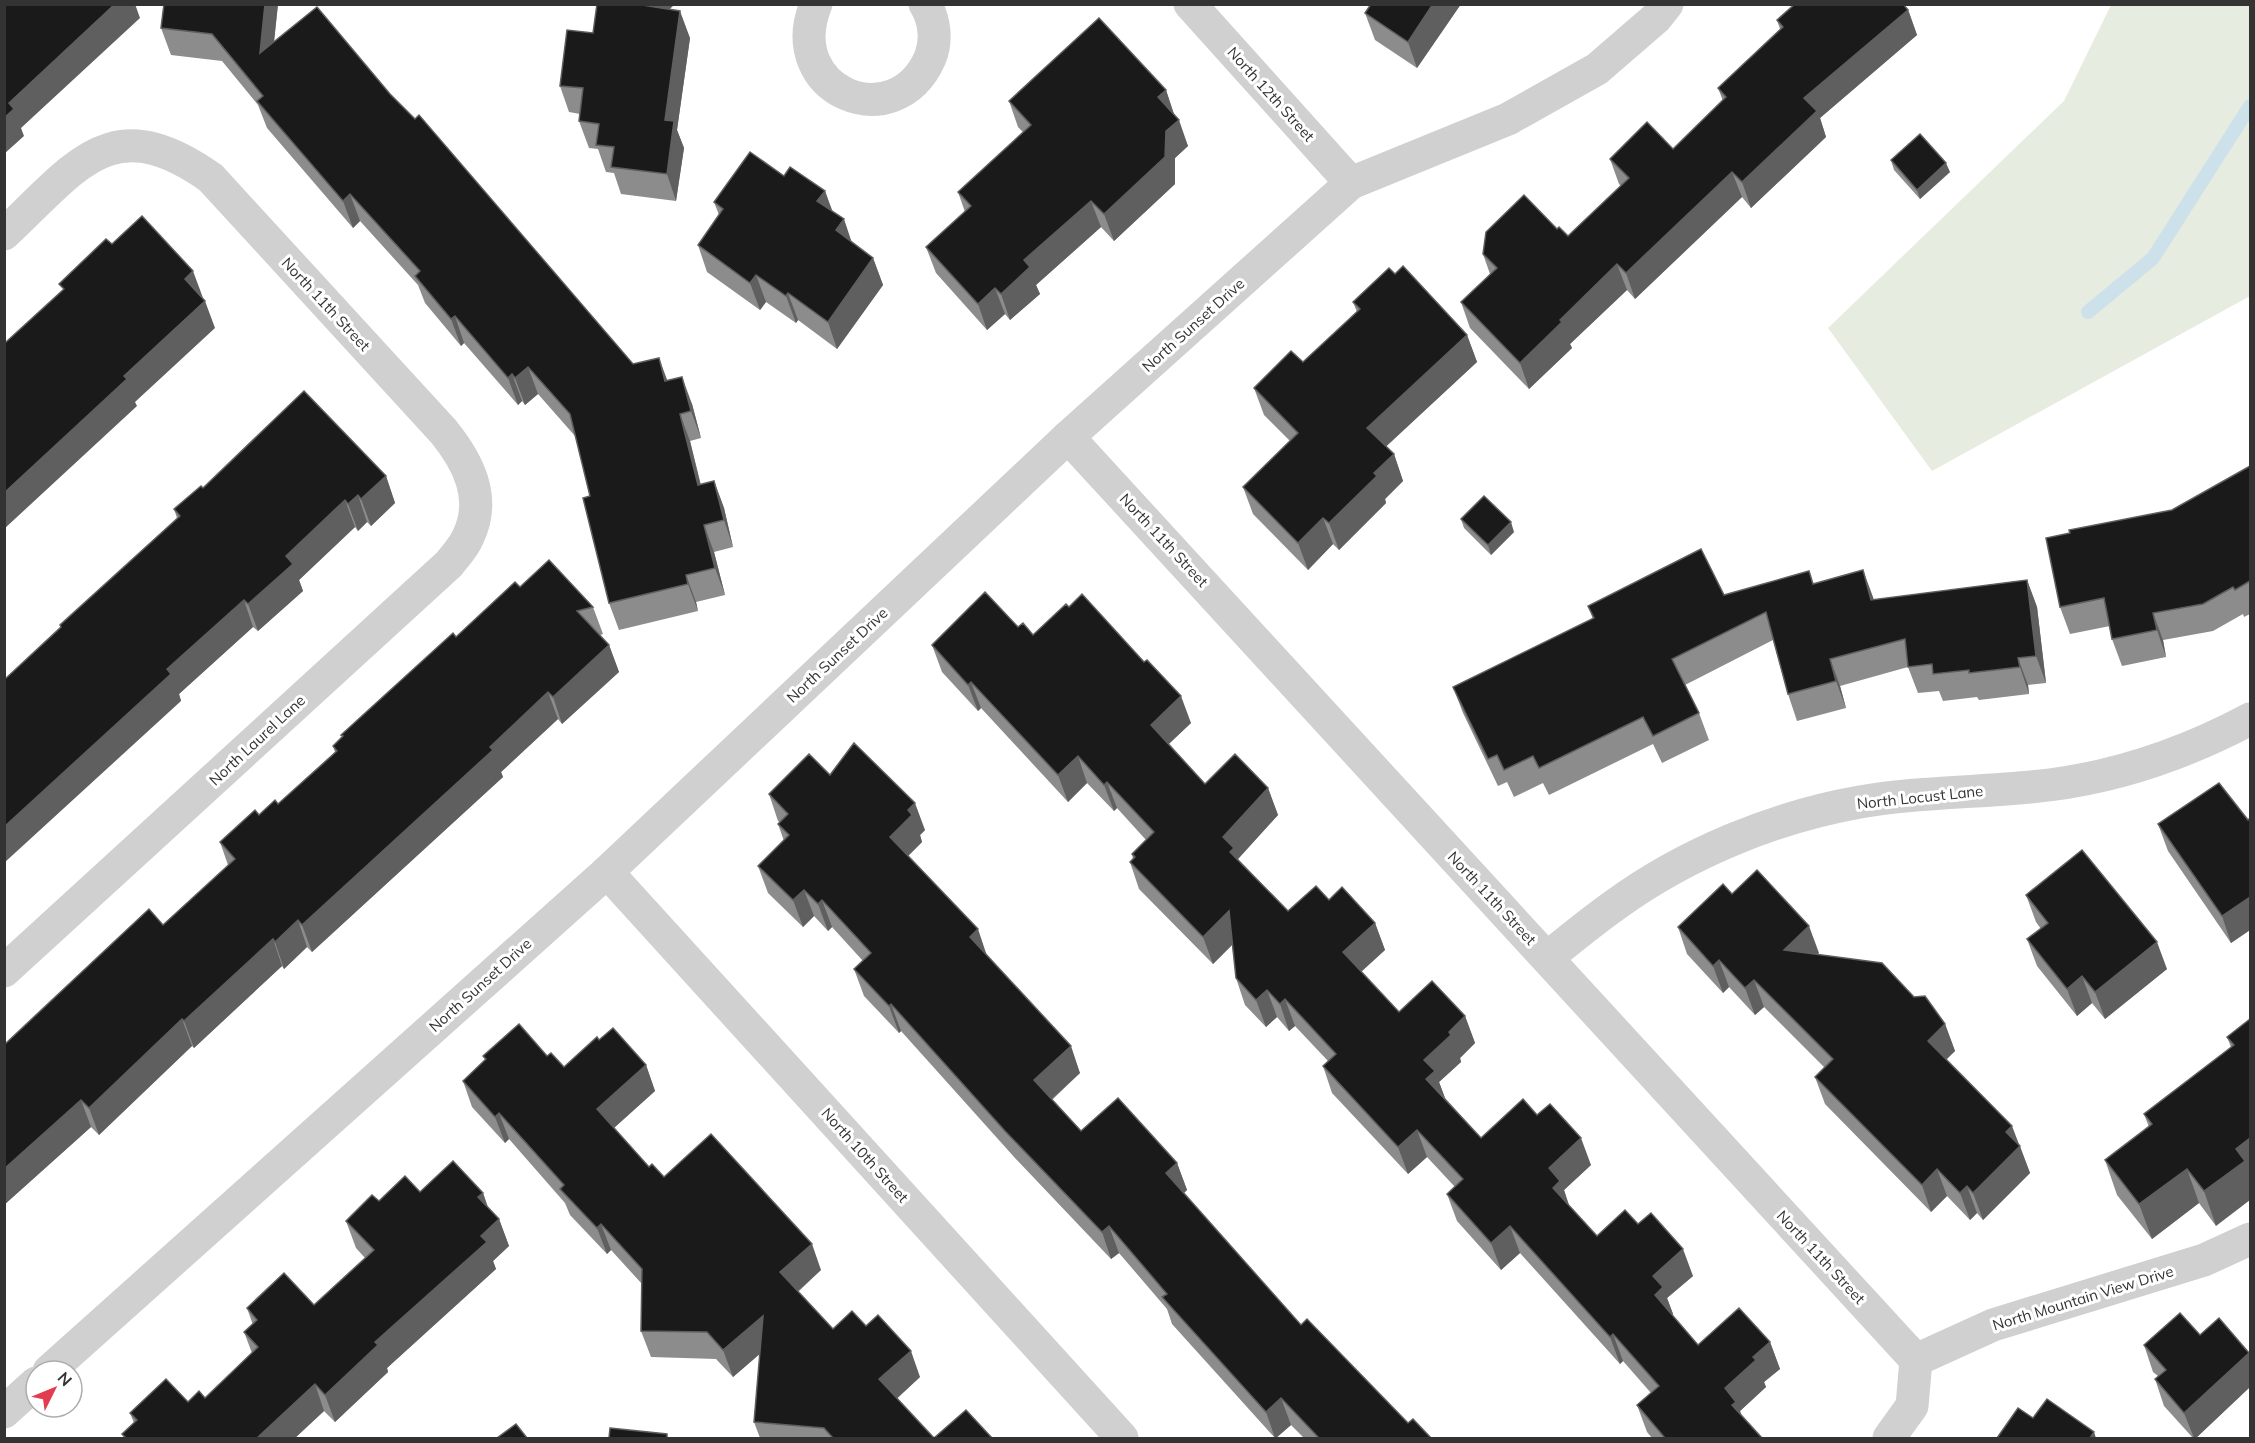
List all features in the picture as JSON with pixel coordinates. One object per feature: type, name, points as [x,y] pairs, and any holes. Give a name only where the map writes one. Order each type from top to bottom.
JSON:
[{"type":"street","points":[[816,4],[809,21],[808,41],[812,60],[817,69],[838,90],[856,98],[876,100],[895,95],[912,84],[925,69],[933,51],[934,31],[925,4]]},
{"type":"street","name":"North 12th Street","points":[[1190,4],[1351,183]]},
{"type":"street","name":"North Sunset Drive","points":[[62,1359],[607,872],[1068,436],[1351,183],[1518,114],[1597,69],[1656,18],[1667,4]]},
{"type":"street","name":"North 11th Street","points":[[4,234],[76,167],[96,154],[123,145],[152,146],[184,159],[211,178],[444,432],[464,457],[475,488]]},
{"type":"street","name":"North 11th Street","points":[[1068,436],[1916,1360]]},
{"type":"street","name":"North Laurel Lane","points":[[4,971],[448,564],[468,537],[476,510],[475,488]]},
{"type":"street","name":"North Locust Lane","points":[[1547,958],[1616,904],[1688,861],[1750,833],[1858,802],[1914,794],[2049,785],[2116,771],[2202,743],[2250,719]]},
{"type":"street","name":"North 10th Street","points":[[607,872],[1122,1438]]},
{"type":"street","name":"North Mountain View Drive","points":[[1916,1360],[1993,1325],[2204,1260],[2244,1253]]},
{"type":"street","points":[[1889,1438],[1912,1406],[1916,1360]]},
{"type":"street","points":[[4,1412],[24,1394]]},
{"type":"shaded area","points":[[2111,5],[2250,5],[2250,296],[1932,471],[1828,328],[2064,101]]},
{"type":"building","points":[[4,4],[115,4],[9,103],[14,109],[4,118]]},
{"type":"building","points":[[164,4],[265,4],[260,53],[317,7],[390,94],[415,119],[419,115],[633,364],[659,358],[665,381],[682,377],[691,411],[680,414],[698,485],[714,481],[724,520],[704,525],[715,568],[686,575],[688,584],[609,603],[583,498],[590,496],[570,414],[528,367],[515,378],[512,374],[508,378],[455,316],[451,319],[415,276],[420,271],[350,194],[343,201],[257,101],[263,96],[212,34],[161,28]]},
{"type":"building","points":[[597,4],[636,4],[680,11],[665,120],[674,121],[667,174],[611,167],[614,147],[596,145],[599,124],[579,121],[583,88],[560,86],[567,30],[593,33]]},
{"type":"building","points":[[1371,4],[1433,4],[1408,42],[1365,13]]},
{"type":"building","points":[[1795,4],[1903,4],[1908,10],[1804,98],[1817,111],[1742,182],[1732,172],[1626,273],[1617,264],[1520,363],[1461,302],[1497,268],[1483,254],[1486,232],[1524,195],[1557,229],[1559,227],[1568,236],[1629,178],[1610,159],[1647,122],[1673,149],[1726,97],[1718,88],[1783,27],[1777,20]]},
{"type":"building","points":[[1099,18],[1166,90],[1158,97],[1179,120],[1166,131],[1165,157],[1104,214],[1091,201],[1024,260],[1030,267],[1001,294],[995,288],[978,304],[926,247],[971,206],[958,192],[1031,125],[1009,101]]},
{"type":"building","points":[[1920,134],[1946,163],[1917,190],[1891,160]]},
{"type":"building","points":[[750,152],[784,176],[790,167],[825,191],[817,201],[844,219],[836,230],[873,258],[828,322],[788,293],[786,296],[756,275],[750,283],[698,245],[723,209],[714,202]]},
{"type":"building","points":[[142,216],[193,271],[185,279],[205,301],[124,376],[127,379],[4,493],[4,340],[6,342],[64,289],[59,284],[106,239],[112,244]]},
{"type":"building","points":[[1403,266],[1467,335],[1367,428],[1394,454],[1374,473],[1377,476],[1329,523],[1323,518],[1298,543],[1243,487],[1298,433],[1254,388],[1291,351],[1303,362],[1360,309],[1353,302],[1389,268],[1395,274]]},
{"type":"building","points":[[304,391],[386,476],[361,499],[358,495],[348,504],[345,500],[286,556],[293,564],[248,604],[244,600],[167,669],[171,674],[4,827],[4,680],[61,627],[60,625],[180,516],[174,509],[201,486],[203,488]]},
{"type":"building","points":[[2250,466],[2250,581],[2235,590],[2233,587],[2203,604],[2153,613],[2157,630],[2112,639],[2104,598],[2060,607],[2046,538],[2070,533],[2069,530],[2172,510]]},
{"type":"building","points":[[1484,496],[1511,522],[1488,545],[1461,519]]},
{"type":"building","points":[[1701,549],[1724,595],[1809,571],[1813,584],[1863,570],[1871,600],[2027,580],[2036,656],[2018,658],[2020,667],[1969,673],[1969,670],[1933,674],[1932,664],[1908,667],[1905,639],[1830,659],[1836,681],[1788,694],[1766,612],[1672,659],[1699,713],[1653,736],[1643,717],[1539,768],[1533,756],[1504,770],[1497,755],[1488,759],[1453,687],[1594,618],[1588,606]]},
{"type":"building","points":[[549,560],[593,607],[577,611],[609,645],[553,697],[548,692],[490,747],[493,750],[302,925],[298,920],[275,942],[273,939],[184,1021],[182,1019],[89,1108],[81,1100],[4,1169],[4,1045],[149,909],[163,925],[235,859],[220,842],[255,810],[259,815],[275,800],[278,804],[337,751],[333,746],[343,736],[341,735],[453,633],[456,637],[515,582],[520,587]]},
{"type":"building","points":[[985,592],[1018,627],[1023,623],[1033,635],[1066,604],[1069,607],[1082,594],[1144,662],[1147,660],[1181,696],[1151,725],[1205,784],[1235,754],[1268,788],[1223,837],[1234,848],[1230,852],[1288,911],[1316,886],[1329,900],[1342,887],[1375,923],[1343,952],[1399,1012],[1432,981],[1465,1016],[1449,1032],[1451,1035],[1424,1060],[1435,1071],[1426,1079],[1481,1138],[1523,1099],[1537,1115],[1550,1104],[1581,1138],[1549,1168],[1560,1181],[1553,1188],[1597,1236],[1625,1210],[1638,1224],[1651,1213],[1683,1249],[1653,1276],[1663,1287],[1655,1295],[1698,1345],[1739,1308],[1770,1342],[1753,1357],[1756,1360],[1725,1388],[1736,1402],[1732,1405],[1762,1438],[1665,1438],[1637,1405],[1659,1386],[1613,1334],[1610,1337],[1510,1226],[1491,1243],[1447,1194],[1463,1179],[1417,1130],[1398,1147],[1323,1066],[1336,1054],[1285,999],[1280,1004],[1267,990],[1256,1000],[1236,978],[1229,911],[1203,937],[1130,862],[1135,857],[1132,854],[1154,832],[1107,782],[1104,785],[1078,756],[1058,775],[971,682],[968,685],[932,645]]},
{"type":"building","points":[[854,743],[915,803],[908,810],[912,815],[890,837],[978,929],[970,937],[1071,1046],[1034,1080],[1081,1131],[1118,1098],[1177,1163],[1166,1173],[1301,1325],[1307,1319],[1408,1423],[1413,1419],[1431,1438],[1319,1438],[1281,1398],[1266,1412],[1162,1297],[1167,1294],[1109,1226],[1102,1232],[1005,1131],[891,1004],[889,1006],[854,969],[871,953],[822,900],[818,904],[804,890],[793,900],[758,866],[789,835],[778,824],[788,814],[769,794],[809,754],[830,775]]},
{"type":"building","points":[[2219,783],[2248,820],[2250,818],[2250,897],[2222,916],[2158,824]]},
{"type":"building","points":[[2082,850],[2157,942],[2095,992],[2082,976],[2067,989],[2027,939],[2048,923],[2026,895]]},
{"type":"building","points":[[1757,870],[1809,926],[1784,950],[1882,963],[1914,997],[1925,996],[1945,1024],[1928,1041],[2012,1126],[2006,1132],[2020,1146],[1973,1193],[1967,1186],[1960,1193],[1937,1169],[1922,1185],[1815,1077],[1833,1059],[1754,980],[1745,988],[1719,960],[1713,966],[1678,927],[1723,884],[1732,894]]},
{"type":"building","points":[[2250,1019],[2250,1138],[2236,1149],[2245,1161],[2204,1191],[2187,1169],[2139,1204],[2105,1160],[2152,1124],[2144,1114],[2234,1045],[2227,1037]]},
{"type":"building","points":[[519,1024],[547,1056],[551,1053],[564,1067],[597,1037],[599,1040],[613,1028],[646,1065],[597,1109],[649,1167],[652,1164],[664,1177],[711,1134],[812,1244],[780,1272],[833,1329],[852,1311],[866,1326],[878,1315],[911,1351],[879,1379],[934,1438],[833,1438],[824,1428],[754,1422],[763,1316],[723,1350],[707,1332],[641,1331],[642,1269],[601,1224],[597,1228],[560,1189],[564,1185],[499,1113],[495,1117],[463,1081],[486,1059],[483,1056]]},
{"type":"building","points":[[453,1161],[483,1193],[478,1197],[499,1219],[481,1236],[487,1242],[375,1342],[378,1345],[325,1395],[315,1384],[257,1438],[126,1438],[122,1434],[137,1420],[130,1413],[166,1379],[188,1402],[199,1391],[205,1398],[258,1347],[244,1332],[257,1320],[247,1308],[284,1273],[314,1305],[374,1250],[346,1221],[372,1195],[379,1201],[405,1176],[420,1192]]},
{"type":"building","points":[[2180,1313],[2200,1335],[2219,1318],[2249,1353],[2184,1413],[2155,1379],[2166,1370],[2144,1345]]},
{"type":"building","points":[[2047,1399],[2094,1432],[2090,1438],[1997,1438],[2018,1408],[2033,1418]]},
{"type":"building","points":[[966,1410],[992,1438],[934,1438]]},
{"type":"building","points":[[516,1424],[527,1438],[497,1438]]},
{"type":"building","points":[[610,1428],[667,1434],[667,1438],[609,1438]]},
{"type":"waterway","points":[[2088,312],[2153,258],[2250,106]]}]
